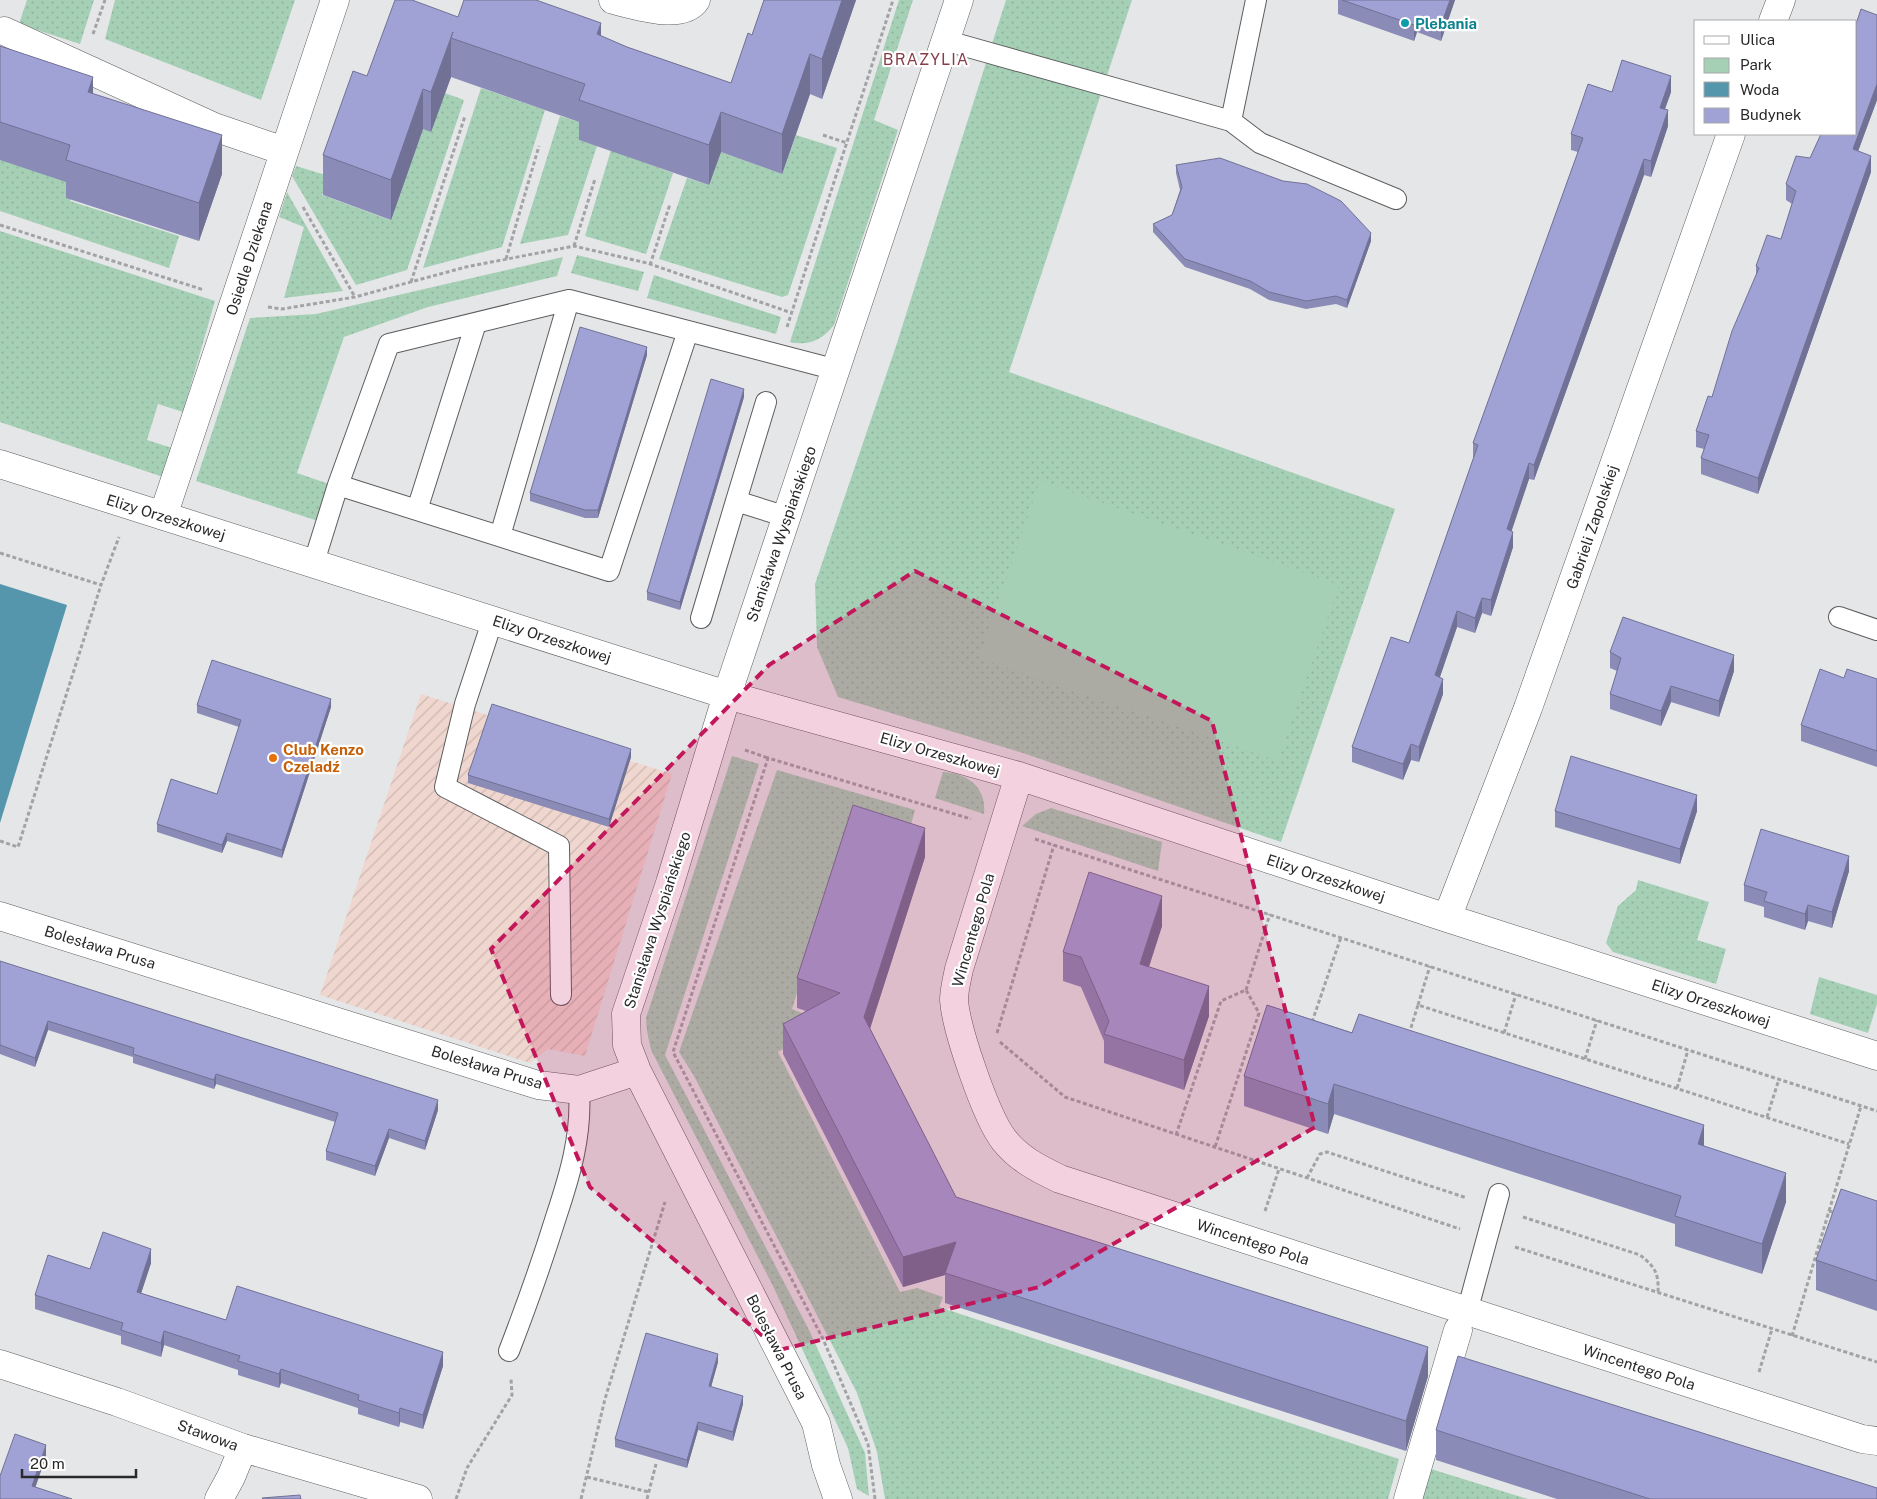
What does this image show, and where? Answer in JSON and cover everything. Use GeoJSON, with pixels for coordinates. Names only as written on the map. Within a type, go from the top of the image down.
{"type":"FeatureCollection","features":[{"type":"Feature","properties":{"kind":"street","name":"Osiedle Dziekana"},"geometry":{"type":"LineString","coordinates":[[163,516],[335,0]]}},
{"type":"Feature","properties":{"kind":"street"},"geometry":{"type":"LineString","coordinates":[[613,0],[657,10],[680,10],[696,0]]}},
{"type":"Feature","properties":{"kind":"street","name":"Stanisława Wyspiańskiego"},"geometry":{"type":"LineString","coordinates":[[637,1071],[628,1045],[626,1014],[670,883],[727,695],[947,41],[959,0]]}},
{"type":"Feature","properties":{"kind":"street"},"geometry":{"type":"LineString","coordinates":[[1773,20],[1781,0]]}},
{"type":"Feature","properties":{"kind":"street"},"geometry":{"type":"LineString","coordinates":[[4,31],[282,159]]}},
{"type":"Feature","properties":{"kind":"street","name":"Gabrieli Zapolskiej"},"geometry":{"type":"LineString","coordinates":[[1447,918],[1528,708],[1731,135]]}},
{"type":"Feature","properties":{"kind":"street","name":"Elizy Orzeszkowej"},"geometry":{"type":"LineString","coordinates":[[0,464],[314,562],[727,695],[1019,776],[1447,918],[1877,1056]]}},
{"type":"Feature","properties":{"kind":"street","name":"Wincentego Pola"},"geometry":{"type":"LineString","coordinates":[[1019,776],[959,969],[954,999],[962,1033],[980,1089],[1004,1139],[1025,1162],[1060,1180],[1463,1321],[1862,1439],[1877,1441]]}},
{"type":"Feature","properties":{"kind":"street","name":"Bolesława Prusa"},"geometry":{"type":"LineString","coordinates":[[0,916],[538,1085],[579,1090],[637,1071],[816,1423],[826,1465],[838,1499]]}},
{"type":"Feature","properties":{"kind":"street"},"geometry":{"type":"LineString","coordinates":[[1408,1499],[1463,1321]]}},
{"type":"Feature","properties":{"kind":"street","name":"Stawowa"},"geometry":{"type":"LineString","coordinates":[[0,1364],[116,1402],[243,1448],[418,1499]]}},
{"type":"Feature","properties":{"kind":"street"},"geometry":{"type":"LineString","coordinates":[[219,1499],[243,1448]]}},
{"type":"Feature","properties":{"kind":"lane"},"geometry":{"type":"LineString","coordinates":[[1231,121],[1256,0]]}},
{"type":"Feature","properties":{"kind":"lane"},"geometry":{"type":"LineString","coordinates":[[947,41],[1231,121],[1260,143],[1396,199]]}},
{"type":"Feature","properties":{"kind":"lane"},"geometry":{"type":"LineString","coordinates":[[314,562],[338,485],[389,344],[569,300],[836,370]]}},
{"type":"Feature","properties":{"kind":"lane"},"geometry":{"type":"LineString","coordinates":[[500,536],[569,300]]}},
{"type":"Feature","properties":{"kind":"lane"},"geometry":{"type":"LineString","coordinates":[[417,510],[476,323]]}},
{"type":"Feature","properties":{"kind":"lane"},"geometry":{"type":"LineString","coordinates":[[338,485],[609,571],[688,331]]}},
{"type":"Feature","properties":{"kind":"lane"},"geometry":{"type":"LineString","coordinates":[[701,618],[766,402]]}},
{"type":"Feature","properties":{"kind":"lane"},"geometry":{"type":"LineString","coordinates":[[736,501],[787,517]]}},
{"type":"Feature","properties":{"kind":"lane"},"geometry":{"type":"LineString","coordinates":[[1839,618],[1877,630]]}},
{"type":"Feature","properties":{"kind":"lane"},"geometry":{"type":"LineString","coordinates":[[493,619],[465,704],[445,787],[559,846],[561,994]]}},
{"type":"Feature","properties":{"kind":"lane"},"geometry":{"type":"LineString","coordinates":[[509,1351],[539,1271],[575,1159],[581,1112],[579,1090]]}},
{"type":"Feature","properties":{"kind":"lane"},"geometry":{"type":"LineString","coordinates":[[1463,1321],[1499,1194]]}},
{"type":"Feature","properties":{"kind":"path"},"geometry":{"type":"LineString","coordinates":[[411,282],[464,116]]}},
{"type":"Feature","properties":{"kind":"path"},"geometry":{"type":"LineString","coordinates":[[823,135],[847,143]]}},
{"type":"Feature","properties":{"kind":"path"},"geometry":{"type":"LineString","coordinates":[[506,259],[539,146]]}},
{"type":"Feature","properties":{"kind":"path"},"geometry":{"type":"LineString","coordinates":[[282,159],[355,297]]}},
{"type":"Feature","properties":{"kind":"path"},"geometry":{"type":"LineString","coordinates":[[574,246],[595,179]]}},
{"type":"Feature","properties":{"kind":"path"},"geometry":{"type":"LineString","coordinates":[[650,265],[670,204]]}},
{"type":"Feature","properties":{"kind":"path"},"geometry":{"type":"LineString","coordinates":[[0,225],[235,300],[282,310],[355,297],[506,259],[574,246],[650,265],[792,314]]}},
{"type":"Feature","properties":{"kind":"path"},"geometry":{"type":"LineString","coordinates":[[0,841],[18,846],[101,585],[123,528]]}},
{"type":"Feature","properties":{"kind":"path"},"geometry":{"type":"LineString","coordinates":[[0,553],[101,585]]}},
{"type":"Feature","properties":{"kind":"path"},"geometry":{"type":"LineString","coordinates":[[875,1499],[868,1444],[827,1348],[673,1052],[768,758],[1054,845],[1877,1111]]}},
{"type":"Feature","properties":{"kind":"path"},"geometry":{"type":"LineString","coordinates":[[1054,845],[995,1038],[1065,1097],[1487,1238],[1877,1362]]}},
{"type":"Feature","properties":{"kind":"path"},"geometry":{"type":"LineString","coordinates":[[1215,1147],[1259,1013],[1246,990],[1270,914]]}},
{"type":"Feature","properties":{"kind":"path"},"geometry":{"type":"LineString","coordinates":[[1309,1031],[1341,937]]}},
{"type":"Feature","properties":{"kind":"path"},"geometry":{"type":"LineString","coordinates":[[1408,1037],[1430,966]]}},
{"type":"Feature","properties":{"kind":"path"},"geometry":{"type":"LineString","coordinates":[[1176,1135],[1221,1001],[1246,990]]}},
{"type":"Feature","properties":{"kind":"path"},"geometry":{"type":"LineString","coordinates":[[1504,1033],[1516,994]]}},
{"type":"Feature","properties":{"kind":"path"},"geometry":{"type":"LineString","coordinates":[[1418,1005],[1849,1144]]}},
{"type":"Feature","properties":{"kind":"path"},"geometry":{"type":"LineString","coordinates":[[1585,1059],[1597,1020]]}},
{"type":"Feature","properties":{"kind":"path"},"geometry":{"type":"LineString","coordinates":[[1677,1088],[1688,1050]]}},
{"type":"Feature","properties":{"kind":"path"},"geometry":{"type":"LineString","coordinates":[[1767,1117],[1780,1080]]}},
{"type":"Feature","properties":{"kind":"path"},"geometry":{"type":"LineString","coordinates":[[1792,1336],[1861,1106]]}},
{"type":"Feature","properties":{"kind":"path"},"geometry":{"type":"LineString","coordinates":[[1268,1199],[1279,1169]]}},
{"type":"Feature","properties":{"kind":"path"},"geometry":{"type":"LineString","coordinates":[[581,1499],[605,1399],[668,1193]]}},
{"type":"Feature","properties":{"kind":"path"},"geometry":{"type":"LineString","coordinates":[[1829,1211],[1845,1216]]}},
{"type":"Feature","properties":{"kind":"path"},"geometry":{"type":"LineString","coordinates":[[1760,1369],[1772,1329]]}},
{"type":"Feature","properties":{"kind":"path"},"geometry":{"type":"LineString","coordinates":[[456,1499],[467,1468],[512,1395],[509,1351]]}},
{"type":"Feature","properties":{"kind":"path"},"geometry":{"type":"LineString","coordinates":[[647,1499],[656,1464]]}},
{"type":"Feature","properties":{"kind":"path"},"geometry":{"type":"LineString","coordinates":[[587,1477],[649,1492]]}},
{"type":"Feature","properties":{"kind":"highlighted area"},"geometry":{"type":"Polygon","coordinates":[[[915,571],[1212,721],[1315,1127],[1039,1287],[779,1350],[590,1187],[491,949],[769,665],[915,571]]]}},
{"type":"Feature","properties":{"kind":"shaded area"},"geometry":{"type":"Polygon","coordinates":[[[421,694],[672,774],[585,1056],[548,1049],[530,1063],[320,995],[421,694]]]}},
{"type":"Feature","properties":{"kind":"green space"},"geometry":{"type":"Polygon","coordinates":[[[27,0],[94,0],[80,44],[19,24],[27,0]]]}},
{"type":"Feature","properties":{"kind":"green space"},"geometry":{"type":"Polygon","coordinates":[[[115,0],[295,0],[261,100],[105,39],[115,0]]]}},
{"type":"Feature","properties":{"kind":"green space"},"geometry":{"type":"Polygon","coordinates":[[[899,0],[913,0],[874,120],[898,130],[834,325],[825,335],[815,341],[804,343],[790,342],[899,0]]]}},
{"type":"Feature","properties":{"kind":"green space"},"geometry":{"type":"Polygon","coordinates":[[[1006,0],[1132,0],[1009,372],[1395,509],[1281,842],[1023,753],[838,697],[817,647],[815,584],[896,346],[1006,0]]]}},
{"type":"Feature","properties":{"kind":"green space"},"geometry":{"type":"Polygon","coordinates":[[[481,88],[545,110],[502,247],[423,268],[481,88]]]}},
{"type":"Feature","properties":{"kind":"green space"},"geometry":{"type":"Polygon","coordinates":[[[445,93],[464,100],[407,270],[356,285],[292,176],[296,166],[329,176],[322,195],[390,220],[423,129],[431,131],[445,93]]]}},
{"type":"Feature","properties":{"kind":"green space"},"geometry":{"type":"Polygon","coordinates":[[[560,116],[585,124],[579,140],[597,146],[568,235],[520,244],[560,116]]]}},
{"type":"Feature","properties":{"kind":"green space"},"geometry":{"type":"Polygon","coordinates":[[[796,135],[837,148],[788,295],[782,297],[659,259],[687,178],[709,185],[721,152],[782,174],[796,135]]]}},
{"type":"Feature","properties":{"kind":"green space"},"geometry":{"type":"Polygon","coordinates":[[[611,150],[673,173],[646,254],[585,236],[611,150]]]}},
{"type":"Feature","properties":{"kind":"green space"},"geometry":{"type":"Polygon","coordinates":[[[0,159],[76,183],[70,201],[179,236],[169,268],[0,211],[0,159]]]}},
{"type":"Feature","properties":{"kind":"green space"},"geometry":{"type":"Polygon","coordinates":[[[287,192],[343,291],[284,298],[304,227],[279,217],[287,192]]]}},
{"type":"Feature","properties":{"kind":"green space"},"geometry":{"type":"Polygon","coordinates":[[[0,231],[215,301],[183,412],[158,404],[147,440],[172,448],[163,477],[0,422],[0,231]]]}},
{"type":"Feature","properties":{"kind":"green space"},"geometry":{"type":"Polygon","coordinates":[[[577,255],[644,272],[638,291],[571,273],[577,255]]]}},
{"type":"Feature","properties":{"kind":"green space"},"geometry":{"type":"Polygon","coordinates":[[[563,257],[557,276],[428,307],[344,337],[297,473],[329,484],[318,521],[196,481],[250,318],[316,314],[563,257]]]}},
{"type":"Feature","properties":{"kind":"green space"},"geometry":{"type":"Polygon","coordinates":[[[654,275],[781,317],[776,334],[647,298],[654,275]]]}},
{"type":"Feature","properties":{"kind":"green space"},"geometry":{"type":"Polygon","coordinates":[[[1040,481],[1339,585],[1278,761],[979,658],[1040,481]]]}},
{"type":"Feature","properties":{"kind":"green space"},"geometry":{"type":"Polygon","coordinates":[[[732,756],[759,764],[665,1055],[809,1330],[865,1453],[869,1496],[857,1489],[848,1448],[773,1286],[651,1050],[647,1031],[646,1018],[732,756]]]}},
{"type":"Feature","properties":{"kind":"green space"},"geometry":{"type":"Polygon","coordinates":[[[777,770],[915,810],[905,846],[848,829],[792,1009],[802,1013],[792,1044],[778,1052],[900,1292],[917,1288],[943,1297],[939,1307],[1399,1459],[1388,1499],[885,1499],[877,1452],[857,1393],[694,1076],[679,1052],[777,770]]]}},
{"type":"Feature","properties":{"kind":"green space"},"geometry":{"type":"Polygon","coordinates":[[[943,772],[960,775],[974,783],[982,796],[984,814],[935,798],[943,772]]]}},
{"type":"Feature","properties":{"kind":"green space"},"geometry":{"type":"Polygon","coordinates":[[[1051,808],[1162,842],[1158,871],[1022,826],[1036,814],[1051,808]]]}},
{"type":"Feature","properties":{"kind":"green space"},"geometry":{"type":"Polygon","coordinates":[[[1638,880],[1709,902],[1697,940],[1726,949],[1716,984],[1613,952],[1606,943],[1618,906],[1636,890],[1638,880]]]}},
{"type":"Feature","properties":{"kind":"green space"},"geometry":{"type":"Polygon","coordinates":[[[1819,977],[1877,995],[1877,1004],[1868,1033],[1810,1014],[1819,977]]]}},
{"type":"Feature","properties":{"kind":"green space"},"geometry":{"type":"Polygon","coordinates":[[[1431,1469],[1528,1499],[1422,1499],[1431,1469]]]}},
{"type":"Feature","properties":{"kind":"water"},"geometry":{"type":"Polygon","coordinates":[[[0,584],[67,605],[0,823],[0,584]]]}},
{"type":"Feature","properties":{"kind":"building"},"geometry":{"type":"Polygon","coordinates":[[[395,0],[412,0],[458,17],[464,0],[536,0],[601,23],[597,34],[627,47],[731,83],[748,33],[752,35],[764,0],[842,0],[822,59],[810,54],[782,134],[721,112],[709,145],[579,100],[585,84],[451,38],[453,32],[431,92],[423,89],[391,180],[323,155],[353,71],[367,76],[395,0]]]}},
{"type":"Feature","properties":{"kind":"building"},"geometry":{"type":"Polygon","coordinates":[[[1342,0],[1450,0],[1441,25],[1417,17],[1414,25],[1342,0]]]}},
{"type":"Feature","properties":{"kind":"building"},"geometry":{"type":"Polygon","coordinates":[[[1861,9],[1877,15],[1877,84],[1853,149],[1871,156],[1758,478],[1701,458],[1709,435],[1696,431],[1708,396],[1712,397],[1732,331],[1759,268],[1756,266],[1767,235],[1781,239],[1796,191],[1786,184],[1796,156],[1810,158],[1821,135],[1857,135],[1857,21],[1861,9]]]}},
{"type":"Feature","properties":{"kind":"building"},"geometry":{"type":"Polygon","coordinates":[[[0,46],[93,77],[88,92],[222,135],[199,203],[66,160],[70,145],[0,122],[0,46]]]}},
{"type":"Feature","properties":{"kind":"building"},"geometry":{"type":"Polygon","coordinates":[[[1622,60],[1671,76],[1660,108],[1668,110],[1651,161],[1644,159],[1534,465],[1529,463],[1507,529],[1513,532],[1491,600],[1482,598],[1475,618],[1457,611],[1435,675],[1443,679],[1419,747],[1411,744],[1403,764],[1352,747],[1391,637],[1409,643],[1478,445],[1473,443],[1583,138],[1571,134],[1588,84],[1612,92],[1622,60]]]}},
{"type":"Feature","properties":{"kind":"building"},"geometry":{"type":"Polygon","coordinates":[[[1220,158],[1283,181],[1307,184],[1341,201],[1371,233],[1347,300],[1336,296],[1306,301],[1269,292],[1250,281],[1185,259],[1153,224],[1172,215],[1182,187],[1176,165],[1220,158]]]}},
{"type":"Feature","properties":{"kind":"building"},"geometry":{"type":"Polygon","coordinates":[[[580,327],[647,347],[598,510],[585,510],[530,493],[580,327]]]}},
{"type":"Feature","properties":{"kind":"building"},"geometry":{"type":"Polygon","coordinates":[[[711,379],[744,389],[680,602],[647,592],[711,379]]]}},
{"type":"Feature","properties":{"kind":"building"},"geometry":{"type":"Polygon","coordinates":[[[1623,617],[1734,655],[1719,701],[1671,686],[1661,711],[1610,694],[1621,658],[1610,652],[1623,617]]]}},
{"type":"Feature","properties":{"kind":"building","name":"Club Kenzo Czeladź"},"geometry":{"type":"Polygon","coordinates":[[[212,660],[331,699],[282,850],[227,833],[222,845],[157,824],[171,779],[217,794],[241,720],[197,705],[212,660]]]}},
{"type":"Feature","properties":{"kind":"building"},"geometry":{"type":"Polygon","coordinates":[[[1820,669],[1844,678],[1847,669],[1877,679],[1877,751],[1801,725],[1820,669]]]}},
{"type":"Feature","properties":{"kind":"building"},"geometry":{"type":"Polygon","coordinates":[[[492,704],[631,749],[609,819],[468,775],[492,704]]]}},
{"type":"Feature","properties":{"kind":"building"},"geometry":{"type":"Polygon","coordinates":[[[1571,756],[1697,795],[1680,849],[1555,811],[1571,756]]]}},
{"type":"Feature","properties":{"kind":"building"},"geometry":{"type":"Polygon","coordinates":[[[853,805],[925,828],[864,1017],[956,1197],[1428,1347],[1406,1421],[945,1273],[956,1242],[903,1257],[783,1024],[840,993],[797,978],[853,805]]]}},
{"type":"Feature","properties":{"kind":"building"},"geometry":{"type":"Polygon","coordinates":[[[1761,829],[1849,856],[1832,912],[1808,905],[1805,914],[1764,901],[1767,892],[1744,885],[1761,829]]]}},
{"type":"Feature","properties":{"kind":"building"},"geometry":{"type":"Polygon","coordinates":[[[1089,872],[1162,896],[1140,964],[1209,986],[1184,1060],[1104,1034],[1109,1021],[1081,957],[1063,952],[1089,872]]]}},
{"type":"Feature","properties":{"kind":"building"},"geometry":{"type":"Polygon","coordinates":[[[0,961],[438,1100],[425,1141],[389,1129],[375,1166],[326,1151],[338,1113],[216,1074],[214,1080],[133,1054],[134,1048],[48,1021],[35,1058],[0,1045],[0,961]]]}},
{"type":"Feature","properties":{"kind":"building"},"geometry":{"type":"Polygon","coordinates":[[[1267,1005],[1352,1033],[1359,1014],[1704,1125],[1698,1144],[1786,1173],[1762,1244],[1675,1216],[1681,1196],[1334,1084],[1328,1104],[1244,1076],[1267,1005]]]}},
{"type":"Feature","properties":{"kind":"building"},"geometry":{"type":"Polygon","coordinates":[[[1841,1189],[1877,1201],[1877,1281],[1816,1260],[1841,1189]]]}},
{"type":"Feature","properties":{"kind":"building"},"geometry":{"type":"Polygon","coordinates":[[[103,1232],[151,1249],[137,1292],[226,1320],[237,1286],[443,1352],[423,1415],[400,1408],[399,1413],[358,1400],[359,1395],[281,1369],[279,1374],[238,1361],[240,1356],[164,1331],[161,1343],[121,1330],[123,1323],[35,1295],[48,1255],[90,1269],[103,1232]]]}},
{"type":"Feature","properties":{"kind":"building"},"geometry":{"type":"Polygon","coordinates":[[[646,1333],[718,1354],[709,1386],[743,1396],[733,1432],[698,1422],[687,1460],[615,1439],[646,1333]]]}},
{"type":"Feature","properties":{"kind":"building"},"geometry":{"type":"Polygon","coordinates":[[[1458,1356],[1877,1488],[1877,1499],[1650,1499],[1436,1430],[1458,1356]]]}},
{"type":"Feature","properties":{"kind":"building"},"geometry":{"type":"Polygon","coordinates":[[[15,1434],[46,1445],[32,1486],[72,1499],[0,1499],[0,1476],[15,1434]]]}},
{"type":"Feature","properties":{"kind":"building"},"geometry":{"type":"Polygon","coordinates":[[[300,1495],[301,1499],[262,1498],[300,1495]]]}},
{"type":"Feature","properties":{"kind":"place","name":"Plebania"},"geometry":{"type":"Point","coordinates":[1405,23]}},
{"type":"Feature","properties":{"kind":"place","name":"Club Kenzo Czeladź"},"geometry":{"type":"Point","coordinates":[273,758]}},
{"type":"Feature","properties":{"kind":"district","name":"BRAZYLIA"},"geometry":{"type":"Point","coordinates":[926,59]}}]}
